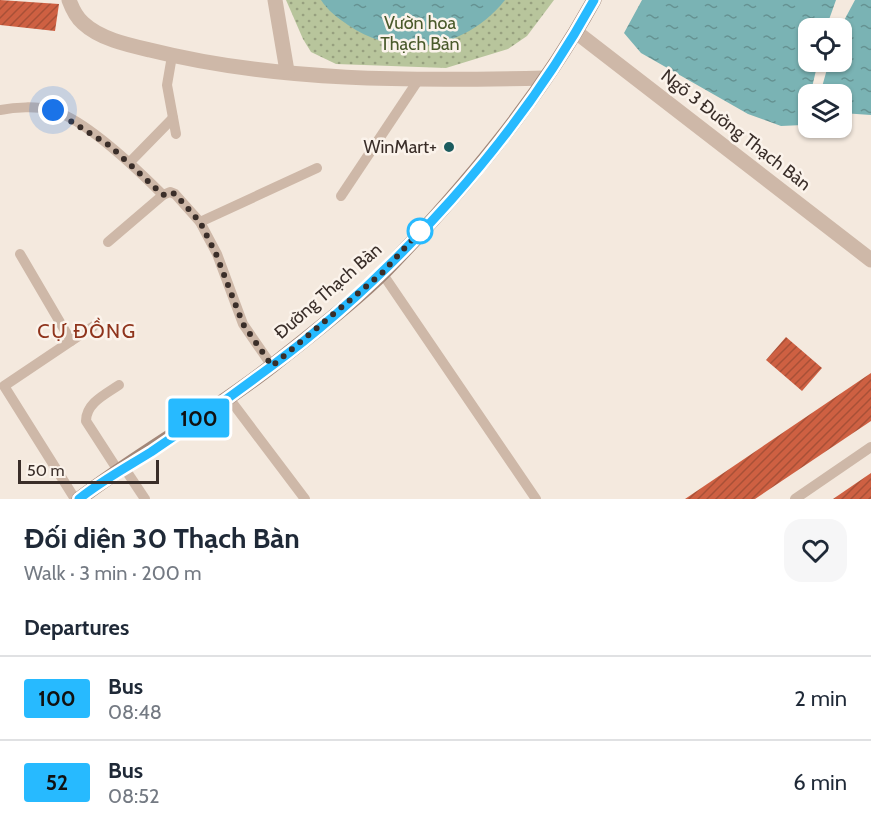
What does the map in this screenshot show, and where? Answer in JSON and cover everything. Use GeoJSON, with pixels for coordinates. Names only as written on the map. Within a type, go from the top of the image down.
{"type":"FeatureCollection","features":[{"type":"Feature","properties":{"kind":"main road","name":"Đường Thạch Bàn"},"geometry":{"type":"LineString","coordinates":[[77,499],[122,471],[272,366],[382,273],[476,172],[576,32],[594,0]]}},
{"type":"Feature","properties":{"kind":"street"},"geometry":{"type":"LineString","coordinates":[[69,0],[82,23],[97,33],[172,56],[252,69],[419,79],[544,78]]}},
{"type":"Feature","properties":{"kind":"street"},"geometry":{"type":"LineString","coordinates":[[275,0],[287,71]]}},
{"type":"Feature","properties":{"kind":"street","name":"Ngõ 3 Đường Thạch Bàn"},"geometry":{"type":"LineString","coordinates":[[576,32],[871,260]]}},
{"type":"Feature","properties":{"kind":"lane"},"geometry":{"type":"LineString","coordinates":[[172,56],[167,79],[176,134]]}},
{"type":"Feature","properties":{"kind":"lane"},"geometry":{"type":"LineString","coordinates":[[341,196],[419,79]]}},
{"type":"Feature","properties":{"kind":"lane"},"geometry":{"type":"LineString","coordinates":[[0,110],[43,108],[60,113],[130,162],[163,195]]}},
{"type":"Feature","properties":{"kind":"lane"},"geometry":{"type":"LineString","coordinates":[[130,162],[173,118]]}},
{"type":"Feature","properties":{"kind":"lane"},"geometry":{"type":"LineString","coordinates":[[200,222],[317,168]]}},
{"type":"Feature","properties":{"kind":"lane"},"geometry":{"type":"LineString","coordinates":[[108,242],[163,195],[170,192],[175,194],[200,222],[216,254],[243,324],[272,366]]}},
{"type":"Feature","properties":{"kind":"lane"},"geometry":{"type":"LineString","coordinates":[[20,254],[71,341]]}},
{"type":"Feature","properties":{"kind":"lane"},"geometry":{"type":"LineString","coordinates":[[382,273],[536,499]]}},
{"type":"Feature","properties":{"kind":"lane"},"geometry":{"type":"LineString","coordinates":[[77,499],[2,386],[94,326]]}},
{"type":"Feature","properties":{"kind":"lane"},"geometry":{"type":"LineString","coordinates":[[119,385],[90,406],[86,412],[86,421],[122,471],[146,499]]}},
{"type":"Feature","properties":{"kind":"lane"},"geometry":{"type":"LineString","coordinates":[[228,397],[305,499]]}},
{"type":"Feature","properties":{"kind":"lane"},"geometry":{"type":"LineString","coordinates":[[795,499],[871,447]]}},
{"type":"Feature","properties":{"kind":"green space","name":"Vườn hoa Thạch Bàn"},"geometry":{"type":"Polygon","coordinates":[[[286,0],[554,0],[527,36],[508,49],[446,68],[336,64],[311,52],[286,0]]]}},
{"type":"Feature","properties":{"kind":"water"},"geometry":{"type":"Polygon","coordinates":[[[321,0],[505,0],[489,17],[471,30],[452,39],[411,46],[389,43],[368,36],[337,17],[321,0]]]}},
{"type":"Feature","properties":{"kind":"water"},"geometry":{"type":"Polygon","coordinates":[[[642,0],[836,0],[830,18],[798,18],[798,72],[816,72],[813,84],[798,84],[798,125],[781,126],[748,114],[641,53],[624,33],[642,0]]]}},
{"type":"Feature","properties":{"kind":"water"},"geometry":{"type":"Polygon","coordinates":[[[855,0],[871,0],[871,115],[852,114],[852,84],[823,84],[826,72],[852,72],[852,18],[845,18],[855,0]]]}},
{"type":"Feature","properties":{"kind":"building"},"geometry":{"type":"Polygon","coordinates":[[[0,0],[59,4],[55,31],[0,25],[0,0]]]}},
{"type":"Feature","properties":{"kind":"building"},"geometry":{"type":"Polygon","coordinates":[[[786,337],[822,368],[802,391],[766,360],[786,337]]]}},
{"type":"Feature","properties":{"kind":"building"},"geometry":{"type":"Polygon","coordinates":[[[871,373],[871,421],[755,499],[685,499],[871,373]]]}},
{"type":"Feature","properties":{"kind":"building"},"geometry":{"type":"Polygon","coordinates":[[[871,473],[871,499],[833,499],[871,473]]]}},
{"type":"Feature","properties":{"kind":"bus line","name":"100"},"geometry":{"type":"LineString","coordinates":[[79,499],[186,428],[272,366],[382,273],[476,172],[576,32],[594,0]]}},
{"type":"Feature","properties":{"kind":"place","name":"WinMart+"},"geometry":{"type":"Point","coordinates":[449,147]}},
{"type":"Feature","properties":{"kind":"district","name":"CỰ ĐỒNG"},"geometry":{"type":"Point","coordinates":[87,331]}},
{"type":"Feature","properties":{"kind":"route"},"geometry":{"type":"LineString","coordinates":[[53,110],[110,146],[163,195],[170,192],[175,194],[200,222],[216,254],[243,324],[272,366],[382,273],[420,231]]}}]}
